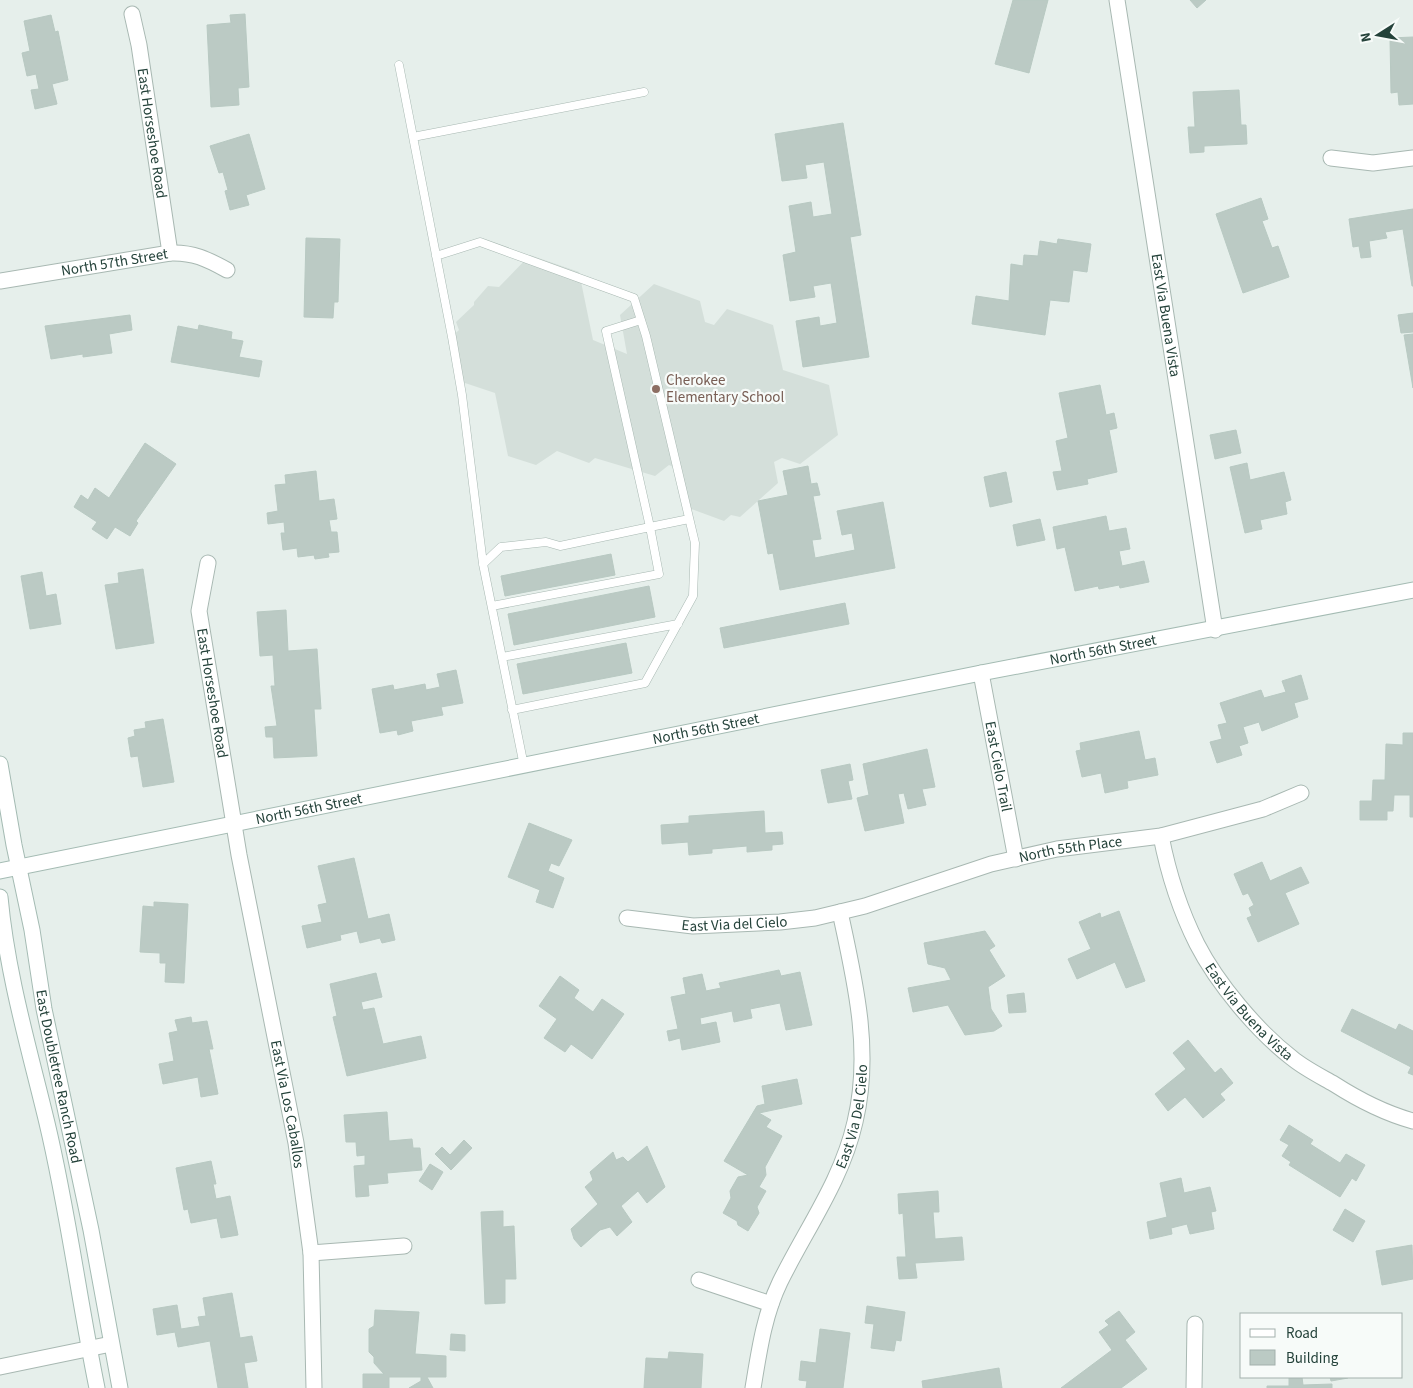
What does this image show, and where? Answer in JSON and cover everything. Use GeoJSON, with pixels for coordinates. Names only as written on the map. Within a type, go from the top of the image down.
{"type":"FeatureCollection","features":[{"type":"Feature","properties":{"kind":"street","name":"East Via Buena Vista"},"geometry":{"type":"LineString","coordinates":[[1117,0],[1215,630]]}},
{"type":"Feature","properties":{"kind":"street","name":"East Horseshoe Road"},"geometry":{"type":"LineString","coordinates":[[132,14],[145,80],[170,253]]}},
{"type":"Feature","properties":{"kind":"street"},"geometry":{"type":"LineString","coordinates":[[1331,158],[1373,163],[1413,158]]}},
{"type":"Feature","properties":{"kind":"street","name":"North 57th Street"},"geometry":{"type":"LineString","coordinates":[[0,281],[170,253],[201,256],[227,270]]}},
{"type":"Feature","properties":{"kind":"street","name":"East Horseshoe Road"},"geometry":{"type":"LineString","coordinates":[[208,563],[200,611],[234,824]]}},
{"type":"Feature","properties":{"kind":"street","name":"North 56th Street"},"geometry":{"type":"LineString","coordinates":[[0,871],[981,673],[1407,592]]}},
{"type":"Feature","properties":{"kind":"street","name":"East Cielo Trail"},"geometry":{"type":"LineString","coordinates":[[981,673],[1016,858]]}},
{"type":"Feature","properties":{"kind":"street","name":"East Doubletree Ranch Road"},"geometry":{"type":"LineString","coordinates":[[0,764],[18,868],[32,930],[44,1009],[89,1221],[120,1388]]}},
{"type":"Feature","properties":{"kind":"street","name":"North 55th Place"},"geometry":{"type":"LineString","coordinates":[[840,912],[991,864],[1057,849],[1161,836],[1263,810],[1301,793]]}},
{"type":"Feature","properties":{"kind":"street","name":"East Via Los Caballos"},"geometry":{"type":"LineString","coordinates":[[234,824],[296,1143],[312,1253],[314,1388]]}},
{"type":"Feature","properties":{"kind":"street","name":"East Via Buena Vista"},"geometry":{"type":"LineString","coordinates":[[1161,836],[1178,897],[1197,945],[1227,989],[1266,1034],[1292,1059],[1358,1098],[1394,1116],[1413,1121]]}},
{"type":"Feature","properties":{"kind":"street","name":"East Doubletree Ranch Road"},"geometry":{"type":"LineString","coordinates":[[0,897],[20,1014],[47,1123],[70,1235],[97,1388]]}},
{"type":"Feature","properties":{"kind":"street","name":"East Via del Cielo"},"geometry":{"type":"LineString","coordinates":[[627,918],[693,926],[780,922],[840,912]]}},
{"type":"Feature","properties":{"kind":"street","name":"East Via Del Cielo"},"geometry":{"type":"LineString","coordinates":[[753,1388],[771,1304],[801,1242],[830,1191],[856,1122],[861,1086],[863,1044],[860,1012],[840,912]]}},
{"type":"Feature","properties":{"kind":"street"},"geometry":{"type":"LineString","coordinates":[[312,1253],[404,1246]]}},
{"type":"Feature","properties":{"kind":"street"},"geometry":{"type":"LineString","coordinates":[[699,1280],[771,1304]]}},
{"type":"Feature","properties":{"kind":"street"},"geometry":{"type":"LineString","coordinates":[[1194,1388],[1195,1324]]}},
{"type":"Feature","properties":{"kind":"street"},"geometry":{"type":"LineString","coordinates":[[0,1367],[112,1344]]}},
{"type":"Feature","properties":{"kind":"lane"},"geometry":{"type":"LineString","coordinates":[[398,64],[462,396],[483,564],[524,766]]}},
{"type":"Feature","properties":{"kind":"lane"},"geometry":{"type":"LineString","coordinates":[[413,137],[644,92]]}},
{"type":"Feature","properties":{"kind":"lane"},"geometry":{"type":"LineString","coordinates":[[436,256],[480,242],[634,298],[641,320],[694,543],[692,596],[645,683],[512,710]]}},
{"type":"Feature","properties":{"kind":"lane"},"geometry":{"type":"LineString","coordinates":[[492,606],[659,574],[606,331],[641,320]]}},
{"type":"Feature","properties":{"kind":"lane"},"geometry":{"type":"LineString","coordinates":[[483,564],[501,547],[546,542],[560,546],[689,519]]}},
{"type":"Feature","properties":{"kind":"lane"},"geometry":{"type":"LineString","coordinates":[[502,657],[678,624]]}},
{"type":"Feature","properties":{"kind":"shaded area","name":"Cherokee Elementary School"},"geometry":{"type":"Polygon","coordinates":[[[530,255],[579,272],[593,340],[627,354],[620,315],[654,284],[700,301],[705,322],[714,325],[727,309],[773,325],[783,370],[829,385],[838,435],[800,464],[782,458],[774,462],[778,483],[740,517],[731,515],[724,521],[686,507],[680,470],[669,465],[655,476],[595,458],[589,463],[557,451],[536,465],[508,456],[495,393],[456,380],[448,340],[459,330],[456,322],[474,305],[474,302],[488,286],[499,287],[530,255]]]}},
{"type":"Feature","properties":{"kind":"building"},"geometry":{"type":"Polygon","coordinates":[[[1013,0],[1048,0],[1029,73],[995,64],[1013,0]]]}},
{"type":"Feature","properties":{"kind":"building"},"geometry":{"type":"Polygon","coordinates":[[[1190,0],[1206,0],[1197,8],[1190,0]]]}},
{"type":"Feature","properties":{"kind":"building"},"geometry":{"type":"Polygon","coordinates":[[[245,14],[249,87],[238,88],[239,105],[211,107],[207,25],[231,23],[230,15],[245,14]]]}},
{"type":"Feature","properties":{"kind":"building"},"geometry":{"type":"Polygon","coordinates":[[[51,15],[55,32],[58,31],[68,80],[52,84],[57,104],[35,109],[31,90],[39,89],[36,74],[27,76],[22,53],[30,51],[24,21],[51,15]]]}},
{"type":"Feature","properties":{"kind":"building"},"geometry":{"type":"Polygon","coordinates":[[[1413,37],[1413,104],[1399,105],[1398,92],[1391,93],[1390,38],[1413,37]]]}},
{"type":"Feature","properties":{"kind":"building"},"geometry":{"type":"Polygon","coordinates":[[[1239,90],[1241,125],[1246,125],[1247,144],[1204,146],[1204,152],[1190,153],[1188,127],[1195,127],[1193,92],[1239,90]]]}},
{"type":"Feature","properties":{"kind":"building"},"geometry":{"type":"Polygon","coordinates":[[[843,123],[861,235],[850,237],[869,357],[803,367],[796,321],[819,317],[820,326],[837,323],[831,283],[813,286],[815,297],[790,301],[783,255],[796,252],[789,206],[811,202],[813,217],[832,214],[824,162],[805,165],[807,178],[782,181],[775,134],[843,123]]]}},
{"type":"Feature","properties":{"kind":"building"},"geometry":{"type":"Polygon","coordinates":[[[249,134],[265,189],[246,195],[249,205],[230,210],[225,191],[228,190],[223,172],[219,173],[210,146],[249,134]]]}},
{"type":"Feature","properties":{"kind":"building"},"geometry":{"type":"Polygon","coordinates":[[[1261,198],[1268,219],[1262,221],[1272,248],[1278,246],[1289,277],[1243,293],[1216,214],[1261,198]]]}},
{"type":"Feature","properties":{"kind":"building"},"geometry":{"type":"Polygon","coordinates":[[[1413,209],[1412,286],[1403,229],[1385,232],[1387,238],[1369,241],[1371,257],[1361,258],[1359,246],[1353,247],[1349,219],[1413,209]]]}},
{"type":"Feature","properties":{"kind":"building"},"geometry":{"type":"Polygon","coordinates":[[[306,238],[340,239],[338,302],[334,302],[333,318],[304,317],[306,238]]]}},
{"type":"Feature","properties":{"kind":"building"},"geometry":{"type":"Polygon","coordinates":[[[1058,239],[1091,244],[1087,272],[1073,270],[1069,302],[1050,300],[1045,335],[972,324],[976,296],[1009,301],[1011,264],[1023,266],[1024,255],[1038,256],[1040,241],[1057,244],[1058,239]]]}},
{"type":"Feature","properties":{"kind":"building"},"geometry":{"type":"Polygon","coordinates":[[[1413,313],[1413,332],[1401,333],[1398,315],[1413,313]]]}},
{"type":"Feature","properties":{"kind":"building"},"geometry":{"type":"Polygon","coordinates":[[[130,315],[132,330],[109,334],[112,353],[83,357],[83,354],[51,359],[45,326],[130,315]]]}},
{"type":"Feature","properties":{"kind":"building"},"geometry":{"type":"Polygon","coordinates":[[[199,325],[232,332],[231,339],[243,341],[239,357],[262,361],[259,377],[171,362],[178,326],[198,330],[199,325]]]}},
{"type":"Feature","properties":{"kind":"building"},"geometry":{"type":"Polygon","coordinates":[[[1413,334],[1413,388],[1404,335],[1413,334]]]}},
{"type":"Feature","properties":{"kind":"building"},"geometry":{"type":"Polygon","coordinates":[[[1100,385],[1106,415],[1114,413],[1117,428],[1109,430],[1117,472],[1087,479],[1088,484],[1057,490],[1053,472],[1062,471],[1056,441],[1068,438],[1059,393],[1100,385]]]}},
{"type":"Feature","properties":{"kind":"building"},"geometry":{"type":"Polygon","coordinates":[[[1236,430],[1241,453],[1215,459],[1210,435],[1236,430]]]}},
{"type":"Feature","properties":{"kind":"building"},"geometry":{"type":"Polygon","coordinates":[[[145,443],[176,464],[136,521],[138,523],[130,536],[115,527],[107,539],[92,529],[97,522],[74,507],[81,495],[88,500],[95,488],[109,498],[145,443]]]}},
{"type":"Feature","properties":{"kind":"building"},"geometry":{"type":"Polygon","coordinates":[[[1247,463],[1250,480],[1284,472],[1291,500],[1285,502],[1287,514],[1260,520],[1262,529],[1245,533],[1230,467],[1247,463]]]}},
{"type":"Feature","properties":{"kind":"building"},"geometry":{"type":"Polygon","coordinates":[[[808,466],[811,484],[817,483],[820,495],[813,496],[821,539],[812,540],[815,558],[855,550],[852,533],[842,535],[837,511],[883,502],[895,568],[780,590],[773,553],[768,554],[758,501],[788,495],[783,471],[808,466]]]}},
{"type":"Feature","properties":{"kind":"building"},"geometry":{"type":"Polygon","coordinates":[[[316,471],[319,501],[334,499],[337,519],[329,520],[331,532],[337,532],[339,552],[328,553],[329,557],[315,559],[314,555],[298,557],[297,548],[283,550],[281,533],[285,533],[284,522],[268,524],[267,513],[278,511],[275,485],[286,484],[285,475],[316,471]]]}},
{"type":"Feature","properties":{"kind":"building"},"geometry":{"type":"Polygon","coordinates":[[[1006,472],[1012,502],[990,507],[984,477],[1006,472]]]}},
{"type":"Feature","properties":{"kind":"building"},"geometry":{"type":"Polygon","coordinates":[[[1106,516],[1109,531],[1126,528],[1130,549],[1119,551],[1122,566],[1144,561],[1149,582],[1120,588],[1119,585],[1099,589],[1098,586],[1075,591],[1065,547],[1057,549],[1053,527],[1106,516]]]}},
{"type":"Feature","properties":{"kind":"building"},"geometry":{"type":"Polygon","coordinates":[[[1040,519],[1045,540],[1017,546],[1013,525],[1040,519]]]}},
{"type":"Feature","properties":{"kind":"building"},"geometry":{"type":"Polygon","coordinates":[[[611,554],[615,575],[505,596],[501,576],[611,554]]]}},
{"type":"Feature","properties":{"kind":"building"},"geometry":{"type":"Polygon","coordinates":[[[143,569],[154,643],[116,649],[105,585],[119,583],[118,573],[143,569]]]}},
{"type":"Feature","properties":{"kind":"building"},"geometry":{"type":"Polygon","coordinates":[[[42,572],[46,596],[56,594],[61,624],[30,629],[21,576],[42,572]]]}},
{"type":"Feature","properties":{"kind":"building"},"geometry":{"type":"Polygon","coordinates":[[[649,586],[655,617],[514,645],[508,614],[649,586]]]}},
{"type":"Feature","properties":{"kind":"building"},"geometry":{"type":"Polygon","coordinates":[[[845,603],[849,624],[724,648],[720,628],[845,603]]]}},
{"type":"Feature","properties":{"kind":"building"},"geometry":{"type":"Polygon","coordinates":[[[286,610],[288,651],[317,649],[321,709],[314,709],[317,756],[274,758],[273,737],[266,737],[265,727],[277,726],[271,686],[275,686],[273,655],[260,656],[257,612],[286,610]]]}},
{"type":"Feature","properties":{"kind":"building"},"geometry":{"type":"Polygon","coordinates":[[[626,643],[632,673],[523,694],[517,664],[626,643]]]}},
{"type":"Feature","properties":{"kind":"building"},"geometry":{"type":"Polygon","coordinates":[[[456,670],[463,703],[441,707],[443,715],[411,721],[413,731],[398,735],[397,730],[380,733],[372,689],[393,685],[394,690],[425,684],[426,690],[440,687],[437,674],[456,670]]]}},
{"type":"Feature","properties":{"kind":"building"},"geometry":{"type":"Polygon","coordinates":[[[1301,675],[1308,699],[1294,703],[1298,717],[1262,731],[1259,722],[1243,727],[1248,743],[1239,746],[1242,755],[1217,763],[1210,742],[1222,739],[1218,725],[1227,723],[1220,703],[1261,690],[1264,698],[1286,692],[1282,681],[1301,675]]]}},
{"type":"Feature","properties":{"kind":"building"},"geometry":{"type":"Polygon","coordinates":[[[163,719],[174,782],[143,787],[138,756],[131,757],[128,738],[135,736],[134,730],[146,728],[145,722],[163,719]]]}},
{"type":"Feature","properties":{"kind":"building"},"geometry":{"type":"Polygon","coordinates":[[[1139,731],[1145,760],[1155,758],[1158,775],[1127,781],[1128,788],[1105,793],[1101,773],[1082,777],[1076,751],[1081,750],[1080,743],[1139,731]]]}},
{"type":"Feature","properties":{"kind":"building"},"geometry":{"type":"Polygon","coordinates":[[[1403,733],[1413,733],[1413,817],[1410,817],[1410,795],[1394,795],[1393,811],[1387,811],[1387,820],[1360,820],[1360,801],[1372,801],[1373,780],[1385,780],[1386,744],[1403,745],[1403,733]]]}},
{"type":"Feature","properties":{"kind":"building"},"geometry":{"type":"Polygon","coordinates":[[[927,749],[935,787],[922,789],[926,805],[908,809],[904,793],[898,794],[904,823],[865,831],[857,798],[869,795],[863,764],[927,749]]]}},
{"type":"Feature","properties":{"kind":"building"},"geometry":{"type":"Polygon","coordinates":[[[850,764],[853,780],[848,781],[852,799],[828,803],[821,770],[850,764]]]}},
{"type":"Feature","properties":{"kind":"building"},"geometry":{"type":"Polygon","coordinates":[[[764,811],[765,833],[782,832],[783,844],[772,845],[772,850],[747,852],[747,846],[712,849],[712,853],[689,855],[688,842],[662,844],[661,825],[689,823],[689,816],[764,811]]]}},
{"type":"Feature","properties":{"kind":"building"},"geometry":{"type":"Polygon","coordinates":[[[529,823],[572,840],[559,866],[551,863],[548,871],[564,878],[553,908],[536,902],[540,890],[508,877],[529,823]]]}},
{"type":"Feature","properties":{"kind":"building"},"geometry":{"type":"Polygon","coordinates":[[[354,858],[368,919],[389,914],[395,940],[382,943],[380,938],[360,943],[357,931],[340,935],[341,940],[307,948],[302,926],[322,922],[318,905],[327,903],[318,866],[354,858]]]}},
{"type":"Feature","properties":{"kind":"building"},"geometry":{"type":"Polygon","coordinates":[[[1262,862],[1270,881],[1301,867],[1309,883],[1285,893],[1299,924],[1258,942],[1247,918],[1252,916],[1249,908],[1254,905],[1248,893],[1243,895],[1234,874],[1262,862]]]}},
{"type":"Feature","properties":{"kind":"building"},"geometry":{"type":"Polygon","coordinates":[[[154,902],[188,904],[184,983],[165,982],[166,963],[160,963],[160,953],[140,952],[143,906],[154,907],[154,902]]]}},
{"type":"Feature","properties":{"kind":"building"},"geometry":{"type":"Polygon","coordinates":[[[1119,911],[1145,981],[1126,988],[1115,962],[1077,979],[1068,959],[1091,949],[1079,922],[1100,913],[1101,918],[1119,911]]]}},
{"type":"Feature","properties":{"kind":"building"},"geometry":{"type":"Polygon","coordinates":[[[985,931],[995,946],[989,950],[1005,976],[988,987],[991,1009],[1002,1026],[994,1031],[965,1035],[948,1005],[913,1012],[908,988],[951,980],[945,968],[928,964],[924,943],[985,931]]]}},
{"type":"Feature","properties":{"kind":"building"},"geometry":{"type":"Polygon","coordinates":[[[779,970],[781,976],[800,972],[812,1025],[786,1030],[780,1003],[750,1009],[752,1018],[734,1022],[732,1011],[700,1018],[701,1025],[716,1022],[720,1042],[682,1050],[680,1038],[669,1041],[667,1031],[678,1029],[671,997],[686,994],[683,978],[702,974],[706,991],[721,988],[719,983],[779,970]]]}},
{"type":"Feature","properties":{"kind":"building"},"geometry":{"type":"Polygon","coordinates":[[[376,973],[382,997],[361,1002],[363,1010],[374,1008],[383,1044],[421,1036],[426,1058],[347,1076],[333,1017],[337,1016],[330,984],[376,973]]]}},
{"type":"Feature","properties":{"kind":"building"},"geometry":{"type":"Polygon","coordinates":[[[560,976],[579,990],[574,998],[593,1012],[602,999],[624,1014],[592,1059],[571,1044],[565,1052],[544,1038],[557,1019],[539,1006],[560,976]]]}},
{"type":"Feature","properties":{"kind":"building"},"geometry":{"type":"Polygon","coordinates":[[[1024,993],[1026,1012],[1009,1013],[1007,995],[1024,993]]]}},
{"type":"Feature","properties":{"kind":"building"},"geometry":{"type":"Polygon","coordinates":[[[1352,1009],[1396,1030],[1399,1024],[1413,1031],[1413,1075],[1408,1073],[1411,1067],[1341,1031],[1352,1009]]]}},
{"type":"Feature","properties":{"kind":"building"},"geometry":{"type":"Polygon","coordinates":[[[191,1017],[192,1023],[207,1021],[213,1049],[209,1049],[218,1094],[201,1097],[198,1077],[163,1084],[159,1064],[174,1061],[169,1033],[178,1031],[175,1020],[191,1017]]]}},
{"type":"Feature","properties":{"kind":"building"},"geometry":{"type":"Polygon","coordinates":[[[1188,1040],[1215,1073],[1221,1068],[1233,1083],[1220,1094],[1225,1100],[1203,1118],[1185,1097],[1168,1111],[1155,1094],[1186,1069],[1173,1053],[1188,1040]]]}},
{"type":"Feature","properties":{"kind":"building"},"geometry":{"type":"Polygon","coordinates":[[[797,1079],[802,1104],[759,1113],[771,1120],[766,1127],[782,1136],[765,1167],[766,1175],[759,1187],[766,1191],[757,1207],[759,1213],[748,1231],[738,1225],[737,1221],[723,1213],[731,1198],[730,1191],[738,1177],[748,1175],[724,1161],[757,1106],[765,1104],[762,1086],[797,1079]]]}},
{"type":"Feature","properties":{"kind":"building"},"geometry":{"type":"Polygon","coordinates":[[[387,1112],[389,1141],[412,1139],[413,1148],[420,1148],[422,1170],[387,1173],[388,1183],[368,1185],[369,1196],[356,1197],[354,1166],[365,1165],[365,1155],[357,1156],[356,1142],[346,1142],[344,1115],[387,1112]]]}},
{"type":"Feature","properties":{"kind":"building"},"geometry":{"type":"Polygon","coordinates":[[[1289,1125],[1313,1140],[1310,1144],[1340,1163],[1346,1154],[1365,1165],[1356,1181],[1352,1178],[1340,1197],[1289,1165],[1291,1162],[1282,1156],[1289,1145],[1280,1140],[1289,1125]]]}},
{"type":"Feature","properties":{"kind":"building"},"geometry":{"type":"Polygon","coordinates":[[[464,1140],[472,1148],[451,1170],[435,1154],[442,1147],[450,1155],[464,1140]]]}},
{"type":"Feature","properties":{"kind":"building"},"geometry":{"type":"Polygon","coordinates":[[[647,1146],[665,1187],[647,1203],[638,1191],[621,1206],[632,1222],[617,1236],[610,1227],[600,1230],[581,1247],[574,1239],[571,1229],[598,1204],[585,1187],[593,1180],[590,1172],[613,1152],[616,1160],[623,1157],[628,1162],[647,1146]]]}},
{"type":"Feature","properties":{"kind":"building"},"geometry":{"type":"Polygon","coordinates":[[[211,1161],[216,1184],[213,1184],[216,1199],[230,1196],[238,1235],[221,1238],[217,1218],[191,1223],[188,1209],[184,1210],[176,1168],[211,1161]]]}},
{"type":"Feature","properties":{"kind":"building"},"geometry":{"type":"Polygon","coordinates":[[[430,1164],[443,1172],[432,1190],[419,1181],[430,1164]]]}},
{"type":"Feature","properties":{"kind":"building"},"geometry":{"type":"Polygon","coordinates":[[[1181,1178],[1184,1193],[1210,1187],[1216,1211],[1211,1212],[1214,1229],[1190,1234],[1187,1224],[1171,1228],[1172,1234],[1150,1239],[1147,1222],[1167,1217],[1160,1183],[1181,1178]]]}},
{"type":"Feature","properties":{"kind":"building"},"geometry":{"type":"Polygon","coordinates":[[[938,1191],[939,1212],[933,1212],[935,1239],[962,1237],[964,1260],[915,1263],[917,1278],[899,1279],[897,1257],[906,1257],[903,1213],[899,1214],[898,1194],[938,1191]]]}},
{"type":"Feature","properties":{"kind":"building"},"geometry":{"type":"Polygon","coordinates":[[[1345,1209],[1365,1221],[1353,1242],[1333,1230],[1345,1209]]]}},
{"type":"Feature","properties":{"kind":"building"},"geometry":{"type":"Polygon","coordinates":[[[503,1211],[503,1227],[514,1226],[516,1279],[505,1279],[505,1303],[485,1304],[481,1212],[503,1211]]]}},
{"type":"Feature","properties":{"kind":"building"},"geometry":{"type":"Polygon","coordinates":[[[1412,1245],[1413,1279],[1382,1285],[1376,1251],[1412,1245]]]}},
{"type":"Feature","properties":{"kind":"building"},"geometry":{"type":"Polygon","coordinates":[[[232,1293],[240,1338],[252,1336],[257,1361],[244,1363],[248,1388],[218,1388],[210,1341],[178,1347],[175,1332],[157,1335],[153,1309],[177,1305],[181,1329],[200,1326],[198,1317],[206,1316],[203,1298],[232,1293]]]}},
{"type":"Feature","properties":{"kind":"building"},"geometry":{"type":"Polygon","coordinates":[[[867,1306],[905,1312],[901,1341],[896,1340],[894,1351],[871,1348],[874,1324],[865,1323],[867,1306]]]}},
{"type":"Feature","properties":{"kind":"building"},"geometry":{"type":"Polygon","coordinates":[[[375,1310],[419,1312],[415,1354],[446,1356],[446,1377],[427,1377],[433,1388],[409,1388],[421,1381],[421,1377],[389,1377],[389,1388],[363,1388],[363,1374],[384,1374],[374,1363],[374,1357],[369,1352],[369,1329],[374,1326],[375,1310]]]}},
{"type":"Feature","properties":{"kind":"building"},"geometry":{"type":"Polygon","coordinates":[[[1119,1311],[1135,1332],[1125,1340],[1147,1369],[1121,1388],[1061,1388],[1112,1350],[1099,1332],[1109,1325],[1105,1321],[1119,1311]]]}},
{"type":"Feature","properties":{"kind":"building"},"geometry":{"type":"Polygon","coordinates":[[[820,1329],[850,1333],[843,1388],[806,1388],[807,1381],[799,1380],[801,1361],[816,1363],[820,1329]]]}},
{"type":"Feature","properties":{"kind":"building"},"geometry":{"type":"Polygon","coordinates":[[[451,1334],[465,1335],[465,1351],[450,1350],[451,1334]]]}},
{"type":"Feature","properties":{"kind":"building"},"geometry":{"type":"Polygon","coordinates":[[[669,1352],[703,1354],[701,1388],[644,1388],[646,1358],[668,1359],[669,1352]]]}},
{"type":"Feature","properties":{"kind":"building"},"geometry":{"type":"Polygon","coordinates":[[[999,1368],[1002,1388],[923,1388],[922,1381],[999,1368]]]}},
{"type":"Feature","properties":{"kind":"building"},"geometry":{"type":"Polygon","coordinates":[[[1289,1378],[1302,1378],[1303,1385],[1332,1384],[1332,1388],[1267,1388],[1267,1386],[1289,1386],[1289,1378]]]}},
{"type":"Feature","properties":{"kind":"building"},"geometry":{"type":"Polygon","coordinates":[[[1330,1378],[1348,1378],[1331,1381],[1330,1378]]]}},
{"type":"Feature","properties":{"kind":"place","name":"Cherokee Elementary School"},"geometry":{"type":"Point","coordinates":[656,389]}}]}
